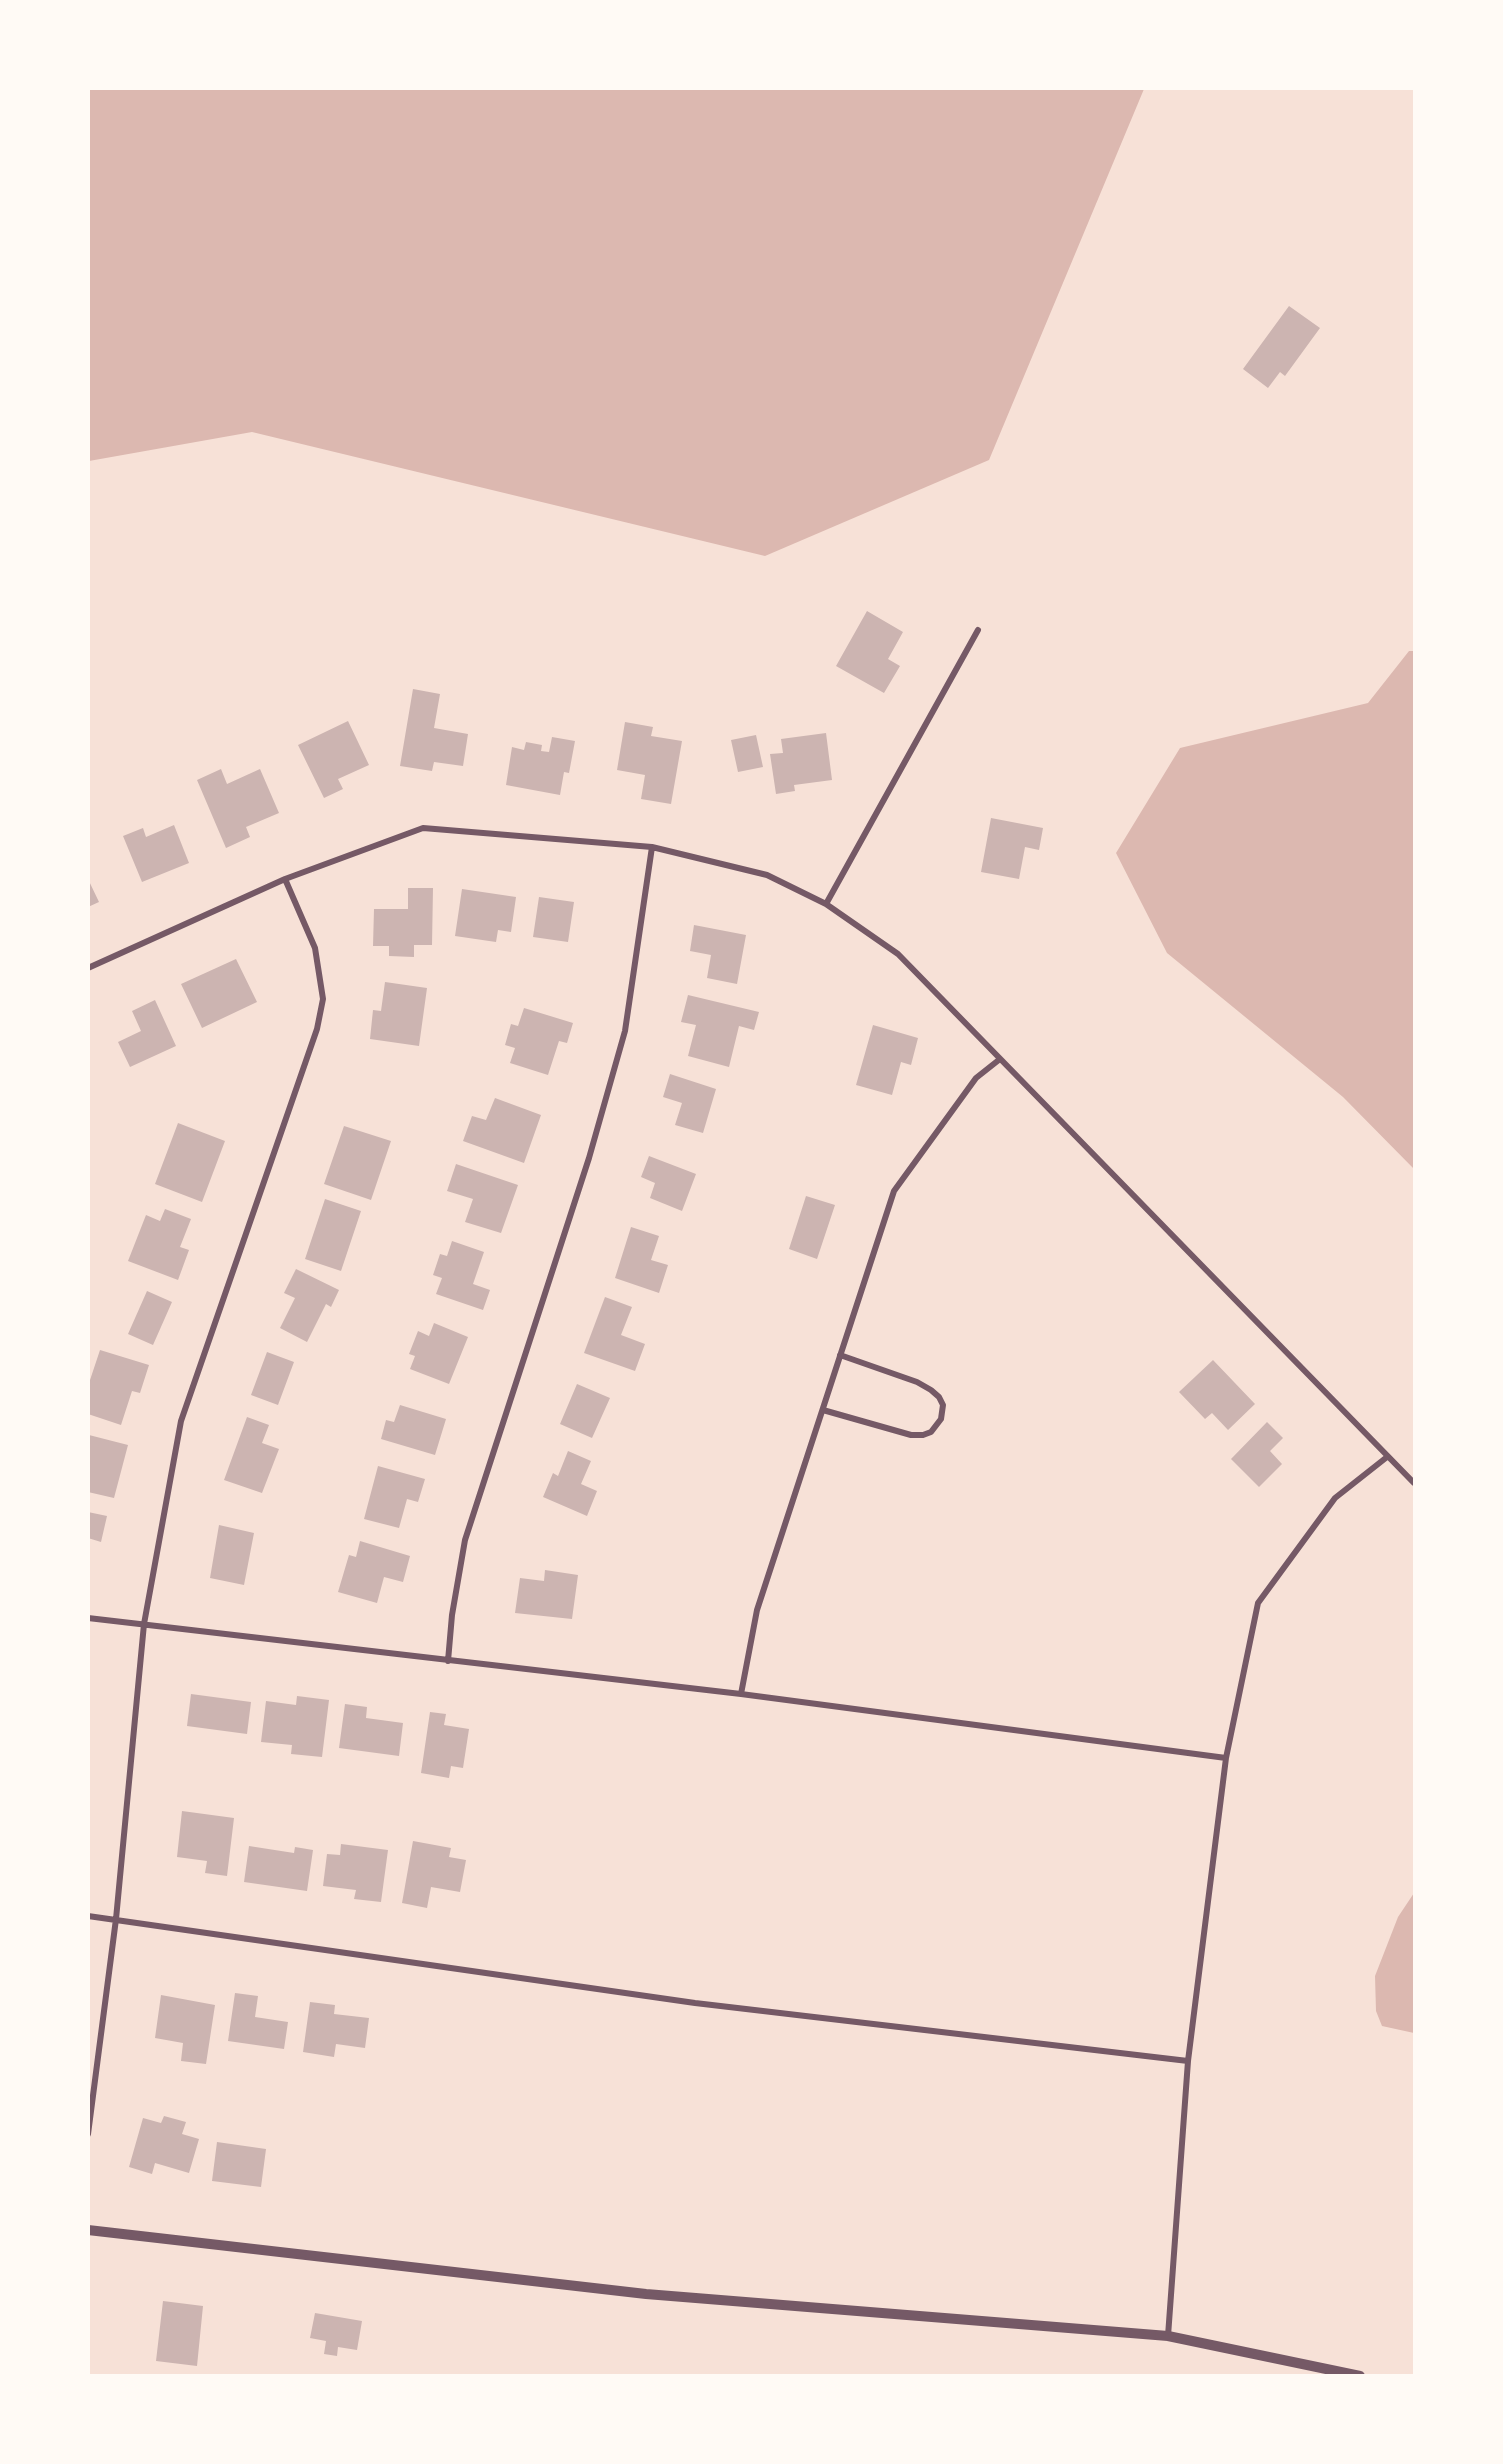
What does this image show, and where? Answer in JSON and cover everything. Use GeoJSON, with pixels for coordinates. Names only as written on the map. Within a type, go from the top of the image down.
{"type":"FeatureCollection","features":[{"type":"Feature","properties":{"kind":"street"},"geometry":{"type":"LineString","coordinates":[[826,904],[978,630]]}},
{"type":"Feature","properties":{"kind":"street"},"geometry":{"type":"LineString","coordinates":[[88,968],[285,879],[423,828],[652,847],[767,875],[826,904],[898,954],[1414,1483]]}},
{"type":"Feature","properties":{"kind":"street"},"geometry":{"type":"LineString","coordinates":[[448,1661],[452,1615],[465,1540],[586,1169],[621,1050],[652,847]]}},
{"type":"Feature","properties":{"kind":"street"},"geometry":{"type":"LineString","coordinates":[[88,2134],[116,1919],[144,1624],[182,1421],[306,1060],[321,1009],[322,987],[315,948],[285,879]]}},
{"type":"Feature","properties":{"kind":"street"},"geometry":{"type":"LineString","coordinates":[[741,1694],[757,1610],[894,1191],[976,1078],[1000,1059]]}},
{"type":"Feature","properties":{"kind":"street"},"geometry":{"type":"LineString","coordinates":[[823,1410],[911,1435],[923,1435],[931,1431],[941,1419],[943,1405],[939,1397],[931,1390],[917,1382],[840,1355]]}},
{"type":"Feature","properties":{"kind":"street"},"geometry":{"type":"LineString","coordinates":[[1168,2336],[1188,2061],[1226,1758],[1258,1602],[1335,1498],[1387,1457]]}},
{"type":"Feature","properties":{"kind":"street"},"geometry":{"type":"LineString","coordinates":[[88,1618],[741,1694],[1226,1758]]}},
{"type":"Feature","properties":{"kind":"street"},"geometry":{"type":"LineString","coordinates":[[88,1916],[695,2003],[1188,2061]]}},
{"type":"Feature","properties":{"kind":"street"},"geometry":{"type":"LineString","coordinates":[[88,2230],[646,2294],[1168,2336],[1360,2376]]}},
{"type":"Feature","properties":{"kind":"shaded area"},"geometry":{"type":"Polygon","coordinates":[[[89,88],[1144,89],[989,460],[765,556],[252,432],[89,461],[89,88]]]}},
{"type":"Feature","properties":{"kind":"shaded area"},"geometry":{"type":"Polygon","coordinates":[[[1409,651],[1414,651],[1414,1169],[1343,1097],[1167,953],[1116,853],[1180,748],[1368,703],[1409,651]]]}},
{"type":"Feature","properties":{"kind":"shaded area"},"geometry":{"type":"Polygon","coordinates":[[[1414,1893],[1414,2033],[1382,2026],[1376,2011],[1375,1976],[1398,1917],[1414,1893]]]}},
{"type":"Feature","properties":{"kind":"building"},"geometry":{"type":"Polygon","coordinates":[[[1289,306],[1320,328],[1285,376],[1280,372],[1268,388],[1243,369],[1289,306]]]}},
{"type":"Feature","properties":{"kind":"building"},"geometry":{"type":"Polygon","coordinates":[[[867,611],[903,632],[888,659],[900,666],[884,693],[836,666],[867,611]]]}},
{"type":"Feature","properties":{"kind":"building"},"geometry":{"type":"Polygon","coordinates":[[[413,689],[440,694],[434,728],[468,734],[463,766],[434,762],[432,771],[400,766],[413,689]]]}},
{"type":"Feature","properties":{"kind":"building"},"geometry":{"type":"Polygon","coordinates":[[[348,721],[369,765],[338,779],[343,789],[324,798],[298,745],[348,721]]]}},
{"type":"Feature","properties":{"kind":"building"},"geometry":{"type":"Polygon","coordinates":[[[625,722],[653,727],[651,736],[682,741],[671,804],[641,799],[645,775],[617,770],[625,722]]]}},
{"type":"Feature","properties":{"kind":"building"},"geometry":{"type":"Polygon","coordinates":[[[826,733],[832,780],[794,785],[795,791],[776,794],[770,754],[783,753],[781,739],[826,733]]]}},
{"type":"Feature","properties":{"kind":"building"},"geometry":{"type":"Polygon","coordinates":[[[756,735],[763,767],[738,772],[731,740],[756,735]]]}},
{"type":"Feature","properties":{"kind":"building"},"geometry":{"type":"Polygon","coordinates":[[[552,737],[575,741],[569,773],[564,772],[560,795],[506,785],[512,747],[524,750],[526,742],[542,745],[541,751],[549,752],[552,737]]]}},
{"type":"Feature","properties":{"kind":"building"},"geometry":{"type":"Polygon","coordinates":[[[221,769],[227,784],[260,769],[279,813],[246,827],[250,837],[226,848],[197,780],[221,769]]]}},
{"type":"Feature","properties":{"kind":"building"},"geometry":{"type":"Polygon","coordinates":[[[991,818],[1043,828],[1039,850],[1025,847],[1019,879],[981,872],[991,818]]]}},
{"type":"Feature","properties":{"kind":"building"},"geometry":{"type":"Polygon","coordinates":[[[174,825],[189,863],[142,882],[123,836],[143,828],[146,837],[174,825]]]}},
{"type":"Feature","properties":{"kind":"building"},"geometry":{"type":"Polygon","coordinates":[[[88,879],[99,902],[88,907],[88,879]]]}},
{"type":"Feature","properties":{"kind":"building"},"geometry":{"type":"Polygon","coordinates":[[[408,888],[433,888],[432,945],[414,945],[414,957],[389,956],[389,946],[373,946],[374,909],[408,909],[408,888]]]}},
{"type":"Feature","properties":{"kind":"building"},"geometry":{"type":"Polygon","coordinates":[[[462,889],[516,897],[511,932],[498,930],[496,942],[455,936],[462,889]]]}},
{"type":"Feature","properties":{"kind":"building"},"geometry":{"type":"Polygon","coordinates":[[[539,897],[574,902],[568,942],[533,937],[539,897]]]}},
{"type":"Feature","properties":{"kind":"building"},"geometry":{"type":"Polygon","coordinates":[[[694,925],[746,935],[737,984],[707,978],[711,955],[690,951],[694,925]]]}},
{"type":"Feature","properties":{"kind":"building"},"geometry":{"type":"Polygon","coordinates":[[[236,959],[257,1002],[202,1028],[181,984],[236,959]]]}},
{"type":"Feature","properties":{"kind":"building"},"geometry":{"type":"Polygon","coordinates":[[[385,982],[427,988],[419,1046],[370,1039],[373,1010],[381,1011],[385,982]]]}},
{"type":"Feature","properties":{"kind":"building"},"geometry":{"type":"Polygon","coordinates":[[[688,995],[759,1012],[754,1030],[739,1026],[729,1067],[688,1056],[696,1025],[681,1022],[688,995]]]}},
{"type":"Feature","properties":{"kind":"building"},"geometry":{"type":"Polygon","coordinates":[[[155,1000],[176,1046],[130,1067],[118,1042],[141,1031],[132,1011],[155,1000]]]}},
{"type":"Feature","properties":{"kind":"building"},"geometry":{"type":"Polygon","coordinates":[[[524,1008],[573,1023],[567,1043],[559,1041],[548,1075],[510,1063],[515,1048],[505,1045],[511,1024],[518,1026],[524,1008]]]}},
{"type":"Feature","properties":{"kind":"building"},"geometry":{"type":"Polygon","coordinates":[[[873,1025],[918,1038],[911,1065],[901,1062],[892,1095],[856,1085],[873,1025]]]}},
{"type":"Feature","properties":{"kind":"building"},"geometry":{"type":"Polygon","coordinates":[[[670,1074],[716,1089],[703,1133],[675,1125],[682,1103],[663,1097],[670,1074]]]}},
{"type":"Feature","properties":{"kind":"building"},"geometry":{"type":"Polygon","coordinates":[[[495,1098],[541,1115],[524,1163],[463,1141],[472,1116],[486,1120],[495,1098]]]}},
{"type":"Feature","properties":{"kind":"building"},"geometry":{"type":"Polygon","coordinates":[[[178,1123],[225,1141],[202,1202],[155,1184],[178,1123]]]}},
{"type":"Feature","properties":{"kind":"building"},"geometry":{"type":"Polygon","coordinates":[[[344,1126],[391,1141],[371,1200],[324,1184],[344,1126]]]}},
{"type":"Feature","properties":{"kind":"building"},"geometry":{"type":"Polygon","coordinates":[[[649,1156],[696,1174],[682,1211],[650,1198],[655,1183],[641,1177],[649,1156]]]}},
{"type":"Feature","properties":{"kind":"building"},"geometry":{"type":"Polygon","coordinates":[[[456,1164],[518,1185],[501,1233],[465,1222],[473,1199],[447,1191],[456,1164]]]}},
{"type":"Feature","properties":{"kind":"building"},"geometry":{"type":"Polygon","coordinates":[[[806,1196],[835,1205],[817,1259],[789,1249],[806,1196]]]}},
{"type":"Feature","properties":{"kind":"building"},"geometry":{"type":"Polygon","coordinates":[[[325,1199],[361,1211],[341,1271],[305,1259],[325,1199]]]}},
{"type":"Feature","properties":{"kind":"building"},"geometry":{"type":"Polygon","coordinates":[[[165,1209],[191,1219],[180,1247],[189,1250],[178,1280],[128,1261],[146,1215],[160,1221],[165,1209]]]}},
{"type":"Feature","properties":{"kind":"building"},"geometry":{"type":"Polygon","coordinates":[[[631,1227],[659,1236],[651,1260],[668,1265],[659,1293],[615,1278],[631,1227]]]}},
{"type":"Feature","properties":{"kind":"building"},"geometry":{"type":"Polygon","coordinates":[[[452,1241],[484,1252],[473,1284],[490,1290],[483,1310],[436,1294],[442,1278],[433,1275],[440,1254],[447,1256],[452,1241]]]}},
{"type":"Feature","properties":{"kind":"building"},"geometry":{"type":"Polygon","coordinates":[[[296,1269],[339,1290],[331,1307],[326,1304],[307,1342],[280,1328],[295,1298],[284,1293],[296,1269]]]}},
{"type":"Feature","properties":{"kind":"building"},"geometry":{"type":"Polygon","coordinates":[[[147,1291],[172,1302],[153,1345],[128,1334],[147,1291]]]}},
{"type":"Feature","properties":{"kind":"building"},"geometry":{"type":"Polygon","coordinates":[[[605,1297],[632,1307],[621,1335],[645,1344],[635,1371],[584,1353],[605,1297]]]}},
{"type":"Feature","properties":{"kind":"building"},"geometry":{"type":"Polygon","coordinates":[[[434,1323],[468,1337],[449,1384],[410,1369],[415,1356],[409,1354],[418,1331],[429,1336],[434,1323]]]}},
{"type":"Feature","properties":{"kind":"building"},"geometry":{"type":"Polygon","coordinates":[[[100,1350],[149,1365],[140,1393],[132,1391],[121,1425],[88,1414],[88,1386],[100,1350]]]}},
{"type":"Feature","properties":{"kind":"building"},"geometry":{"type":"Polygon","coordinates":[[[267,1352],[294,1362],[278,1405],[251,1395],[267,1352]]]}},
{"type":"Feature","properties":{"kind":"building"},"geometry":{"type":"Polygon","coordinates":[[[1213,1360],[1255,1404],[1228,1430],[1212,1413],[1205,1419],[1179,1392],[1213,1360]]]}},
{"type":"Feature","properties":{"kind":"building"},"geometry":{"type":"Polygon","coordinates":[[[577,1384],[610,1398],[592,1438],[560,1424],[577,1384]]]}},
{"type":"Feature","properties":{"kind":"building"},"geometry":{"type":"Polygon","coordinates":[[[400,1405],[446,1419],[435,1455],[381,1439],[386,1420],[394,1422],[400,1405]]]}},
{"type":"Feature","properties":{"kind":"building"},"geometry":{"type":"Polygon","coordinates":[[[247,1417],[269,1425],[262,1443],[279,1449],[262,1493],[224,1480],[247,1417]]]}},
{"type":"Feature","properties":{"kind":"building"},"geometry":{"type":"Polygon","coordinates":[[[1267,1422],[1283,1438],[1270,1451],[1282,1464],[1259,1487],[1231,1459],[1267,1422]]]}},
{"type":"Feature","properties":{"kind":"building"},"geometry":{"type":"Polygon","coordinates":[[[89,1435],[128,1445],[114,1498],[88,1492],[89,1435]]]}},
{"type":"Feature","properties":{"kind":"building"},"geometry":{"type":"Polygon","coordinates":[[[568,1451],[591,1461],[581,1484],[597,1491],[587,1516],[543,1497],[553,1473],[558,1476],[568,1451]]]}},
{"type":"Feature","properties":{"kind":"building"},"geometry":{"type":"Polygon","coordinates":[[[378,1466],[425,1479],[418,1502],[407,1499],[399,1528],[364,1519],[378,1466]]]}},
{"type":"Feature","properties":{"kind":"building"},"geometry":{"type":"Polygon","coordinates":[[[88,1512],[107,1516],[101,1542],[88,1538],[88,1512]]]}},
{"type":"Feature","properties":{"kind":"building"},"geometry":{"type":"Polygon","coordinates":[[[219,1525],[254,1533],[244,1585],[210,1578],[219,1525]]]}},
{"type":"Feature","properties":{"kind":"building"},"geometry":{"type":"Polygon","coordinates":[[[360,1541],[410,1556],[403,1582],[384,1577],[377,1603],[338,1592],[349,1555],[356,1557],[360,1541]]]}},
{"type":"Feature","properties":{"kind":"building"},"geometry":{"type":"Polygon","coordinates":[[[545,1570],[578,1575],[572,1619],[515,1613],[520,1578],[544,1581],[545,1570]]]}},
{"type":"Feature","properties":{"kind":"building"},"geometry":{"type":"Polygon","coordinates":[[[191,1694],[251,1702],[247,1734],[187,1726],[191,1694]]]}},
{"type":"Feature","properties":{"kind":"building"},"geometry":{"type":"Polygon","coordinates":[[[297,1696],[329,1700],[322,1757],[291,1754],[292,1745],[261,1742],[266,1701],[296,1705],[297,1696]]]}},
{"type":"Feature","properties":{"kind":"building"},"geometry":{"type":"Polygon","coordinates":[[[345,1704],[367,1707],[366,1718],[403,1723],[399,1756],[339,1748],[345,1704]]]}},
{"type":"Feature","properties":{"kind":"building"},"geometry":{"type":"Polygon","coordinates":[[[430,1712],[446,1714],[444,1725],[469,1729],[463,1768],[451,1766],[449,1778],[421,1773],[430,1712]]]}},
{"type":"Feature","properties":{"kind":"building"},"geometry":{"type":"Polygon","coordinates":[[[182,1811],[234,1818],[227,1876],[205,1873],[207,1861],[177,1857],[182,1811]]]}},
{"type":"Feature","properties":{"kind":"building"},"geometry":{"type":"Polygon","coordinates":[[[413,1841],[451,1848],[449,1857],[466,1860],[460,1892],[431,1887],[427,1908],[402,1903],[413,1841]]]}},
{"type":"Feature","properties":{"kind":"building"},"geometry":{"type":"Polygon","coordinates":[[[341,1844],[388,1850],[381,1902],[354,1899],[356,1890],[323,1886],[327,1854],[340,1855],[341,1844]]]}},
{"type":"Feature","properties":{"kind":"building"},"geometry":{"type":"Polygon","coordinates":[[[249,1846],[294,1853],[295,1847],[313,1850],[307,1891],[244,1882],[249,1846]]]}},
{"type":"Feature","properties":{"kind":"building"},"geometry":{"type":"Polygon","coordinates":[[[235,1993],[258,1996],[255,2017],[288,2022],[284,2049],[228,2041],[235,1993]]]}},
{"type":"Feature","properties":{"kind":"building"},"geometry":{"type":"Polygon","coordinates":[[[161,1995],[215,2005],[206,2064],[181,2061],[183,2043],[155,2038],[161,1995]]]}},
{"type":"Feature","properties":{"kind":"building"},"geometry":{"type":"Polygon","coordinates":[[[310,2002],[335,2005],[334,2014],[369,2018],[365,2048],[336,2044],[334,2057],[303,2052],[310,2002]]]}},
{"type":"Feature","properties":{"kind":"building"},"geometry":{"type":"Polygon","coordinates":[[[164,2116],[186,2122],[182,2134],[199,2139],[189,2173],[155,2163],[152,2174],[129,2167],[143,2118],[161,2123],[164,2116]]]}},
{"type":"Feature","properties":{"kind":"building"},"geometry":{"type":"Polygon","coordinates":[[[217,2142],[266,2149],[261,2187],[212,2181],[217,2142]]]}},
{"type":"Feature","properties":{"kind":"building"},"geometry":{"type":"Polygon","coordinates":[[[163,2301],[203,2306],[197,2366],[156,2361],[163,2301]]]}},
{"type":"Feature","properties":{"kind":"building"},"geometry":{"type":"Polygon","coordinates":[[[315,2313],[362,2321],[357,2350],[338,2347],[337,2356],[324,2354],[326,2341],[310,2338],[315,2313]]]}}]}
